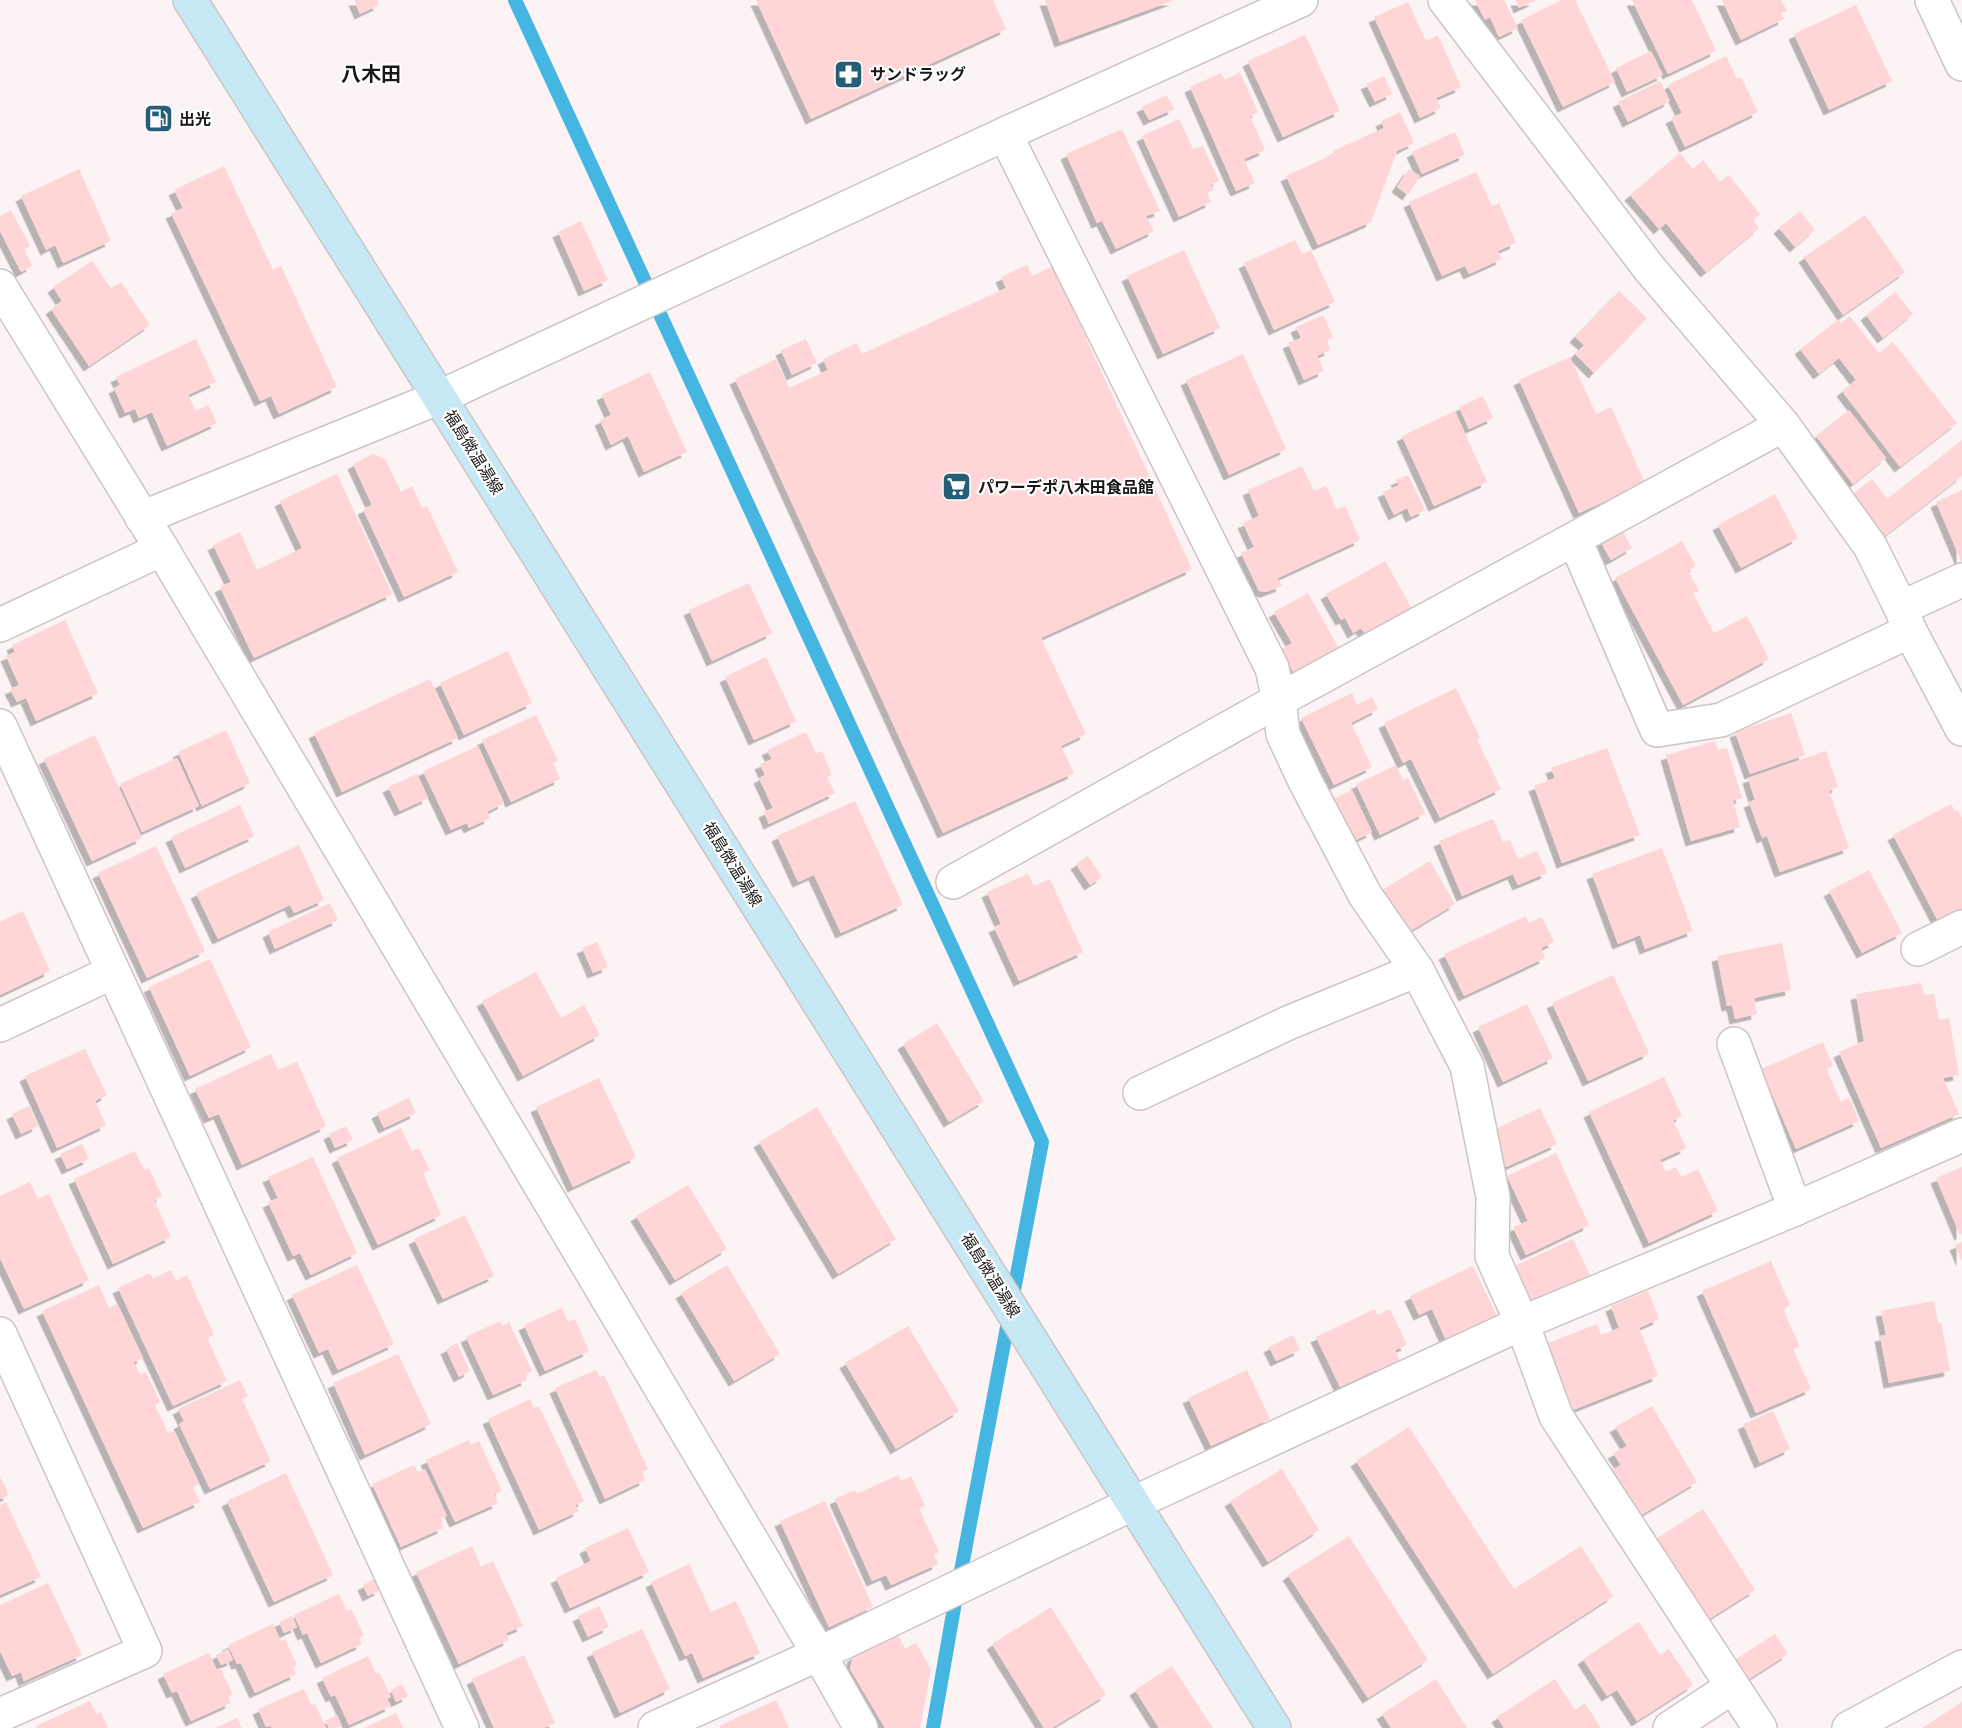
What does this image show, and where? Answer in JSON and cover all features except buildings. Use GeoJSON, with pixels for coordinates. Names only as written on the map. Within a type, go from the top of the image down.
{"type":"FeatureCollection","features":[{"type":"Feature","properties":{"kind":"main road","name":"福島微温湯線"},"geometry":{"type":"LineString","coordinates":[[190,0],[1274,1728]]}},
{"type":"Feature","properties":{"kind":"street"},"geometry":{"type":"LineString","coordinates":[[142,518],[440,397],[1005,134],[1301,0]]}},
{"type":"Feature","properties":{"kind":"street"},"geometry":{"type":"LineString","coordinates":[[1445,0],[1649,268],[1783,425],[1870,546],[1962,729]]}},
{"type":"Feature","properties":{"kind":"street"},"geometry":{"type":"LineString","coordinates":[[1932,0],[1962,64]]}},
{"type":"Feature","properties":{"kind":"street"},"geometry":{"type":"LineString","coordinates":[[1005,134],[1272,668],[1283,734],[1305,781],[1365,895],[1417,970],[1467,1066],[1493,1197],[1492,1257],[1522,1323],[1556,1416],[1760,1728]]}},
{"type":"Feature","properties":{"kind":"street"},"geometry":{"type":"LineString","coordinates":[[0,286],[162,549],[861,1728]]}},
{"type":"Feature","properties":{"kind":"street"},"geometry":{"type":"LineString","coordinates":[[953,882],[1279,700],[1783,425]]}},
{"type":"Feature","properties":{"kind":"street"},"geometry":{"type":"LineString","coordinates":[[1575,540],[1657,730],[1720,720],[1905,619],[1962,580]]}},
{"type":"Feature","properties":{"kind":"street"},"geometry":{"type":"LineString","coordinates":[[0,625],[162,549]]}},
{"type":"Feature","properties":{"kind":"street"},"geometry":{"type":"LineString","coordinates":[[0,726],[462,1728]]}},
{"type":"Feature","properties":{"kind":"street"},"geometry":{"type":"LineString","coordinates":[[1918,949],[1962,927]]}},
{"type":"Feature","properties":{"kind":"street"},"geometry":{"type":"LineString","coordinates":[[1140,1094],[1288,1023],[1417,970]]}},
{"type":"Feature","properties":{"kind":"street"},"geometry":{"type":"LineString","coordinates":[[0,1024],[113,972]]}},
{"type":"Feature","properties":{"kind":"street"},"geometry":{"type":"LineString","coordinates":[[1734,1044],[1795,1209]]}},
{"type":"Feature","properties":{"kind":"street"},"geometry":{"type":"LineString","coordinates":[[655,1728],[819,1654],[1134,1503],[1522,1323],[1795,1209],[1962,1135]]}},
{"type":"Feature","properties":{"kind":"street"},"geometry":{"type":"LineString","coordinates":[[0,1334],[145,1651],[0,1715]]}},
{"type":"Feature","properties":{"kind":"street"},"geometry":{"type":"LineString","coordinates":[[1849,1728],[1962,1667]]}},
{"type":"Feature","properties":{"kind":"street"},"geometry":{"type":"LineString","coordinates":[[1670,1728],[1732,1687]]}},
{"type":"Feature","properties":{"kind":"waterway"},"geometry":{"type":"LineString","coordinates":[[515,0],[1042,1142],[933,1728]]}},
{"type":"Feature","properties":{"kind":"place","name":"サンドラッグ"},"geometry":{"type":"Point","coordinates":[849,74]}},
{"type":"Feature","properties":{"kind":"place","name":"出光"},"geometry":{"type":"Point","coordinates":[158,119]}},
{"type":"Feature","properties":{"kind":"place","name":"パワーデポ八木田食品館"},"geometry":{"type":"Point","coordinates":[957,487]}},
{"type":"Feature","properties":{"kind":"district","name":"八木田"},"geometry":{"type":"Point","coordinates":[371,74]}}]}
